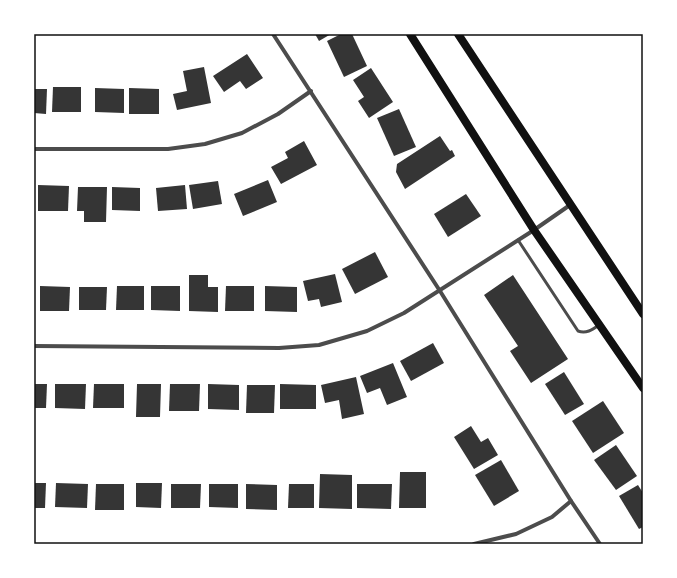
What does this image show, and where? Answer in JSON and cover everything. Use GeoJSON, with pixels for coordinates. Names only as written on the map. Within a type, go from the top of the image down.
{"type":"FeatureCollection","features":[{"type":"Feature","properties":{"kind":"main road"},"geometry":{"type":"LineString","coordinates":[[410,34],[534,230],[643,388]]}},
{"type":"Feature","properties":{"kind":"main road"},"geometry":{"type":"LineString","coordinates":[[458,34],[643,314]]}},
{"type":"Feature","properties":{"kind":"street"},"geometry":{"type":"LineString","coordinates":[[273,34],[440,291],[571,501],[600,544]]}},
{"type":"Feature","properties":{"kind":"street"},"geometry":{"type":"LineString","coordinates":[[34,148],[168,149],[205,144],[242,133],[278,114],[311,91]]}},
{"type":"Feature","properties":{"kind":"street"},"geometry":{"type":"LineString","coordinates":[[34,346],[278,348],[318,345],[367,331],[404,313],[534,230],[570,205]]}},
{"type":"Feature","properties":{"kind":"street"},"geometry":{"type":"LineString","coordinates":[[474,544],[516,534],[552,516],[571,501]]}},
{"type":"Feature","properties":{"kind":"lane"},"geometry":{"type":"LineString","coordinates":[[518,240],[578,331],[583,333],[589,332],[600,325]]}},
{"type":"Feature","properties":{"kind":"building"},"geometry":{"type":"Polygon","coordinates":[[[315,34],[331,34],[319,41],[315,34]]]}},
{"type":"Feature","properties":{"kind":"building"},"geometry":{"type":"Polygon","coordinates":[[[341,34],[352,34],[367,66],[344,77],[327,41],[341,34]]]}},
{"type":"Feature","properties":{"kind":"building"},"geometry":{"type":"Polygon","coordinates":[[[247,54],[263,78],[246,89],[240,81],[224,92],[213,76],[247,54]]]}},
{"type":"Feature","properties":{"kind":"building"},"geometry":{"type":"Polygon","coordinates":[[[204,67],[211,103],[177,110],[173,94],[187,91],[183,71],[204,67]]]}},
{"type":"Feature","properties":{"kind":"building"},"geometry":{"type":"Polygon","coordinates":[[[371,68],[393,102],[369,118],[358,101],[364,97],[353,80],[371,68]]]}},
{"type":"Feature","properties":{"kind":"building"},"geometry":{"type":"Polygon","coordinates":[[[53,87],[81,87],[81,112],[52,112],[53,87]]]}},
{"type":"Feature","properties":{"kind":"building"},"geometry":{"type":"Polygon","coordinates":[[[95,88],[124,89],[124,113],[95,112],[95,88]]]}},
{"type":"Feature","properties":{"kind":"building"},"geometry":{"type":"Polygon","coordinates":[[[129,88],[159,89],[159,114],[129,114],[129,88]]]}},
{"type":"Feature","properties":{"kind":"building"},"geometry":{"type":"Polygon","coordinates":[[[34,89],[47,89],[46,114],[34,113],[34,89]]]}},
{"type":"Feature","properties":{"kind":"building"},"geometry":{"type":"Polygon","coordinates":[[[399,109],[416,147],[394,156],[377,118],[399,109]]]}},
{"type":"Feature","properties":{"kind":"building"},"geometry":{"type":"Polygon","coordinates":[[[440,136],[455,156],[405,189],[396,172],[397,164],[440,136]]]}},
{"type":"Feature","properties":{"kind":"building"},"geometry":{"type":"Polygon","coordinates":[[[304,141],[317,165],[281,184],[271,167],[288,158],[285,152],[304,141]]]}},
{"type":"Feature","properties":{"kind":"building"},"geometry":{"type":"Polygon","coordinates":[[[268,180],[277,202],[243,216],[234,194],[268,180]]]}},
{"type":"Feature","properties":{"kind":"building"},"geometry":{"type":"Polygon","coordinates":[[[218,181],[222,204],[193,209],[189,185],[218,181]]]}},
{"type":"Feature","properties":{"kind":"building"},"geometry":{"type":"Polygon","coordinates":[[[38,185],[69,186],[68,211],[38,211],[38,185]]]}},
{"type":"Feature","properties":{"kind":"building"},"geometry":{"type":"Polygon","coordinates":[[[185,185],[187,209],[158,211],[156,188],[185,185]]]}},
{"type":"Feature","properties":{"kind":"building"},"geometry":{"type":"Polygon","coordinates":[[[78,187],[107,187],[106,222],[84,222],[84,211],[77,211],[78,187]]]}},
{"type":"Feature","properties":{"kind":"building"},"geometry":{"type":"Polygon","coordinates":[[[112,187],[140,188],[140,211],[112,210],[112,187]]]}},
{"type":"Feature","properties":{"kind":"building"},"geometry":{"type":"Polygon","coordinates":[[[466,194],[481,216],[448,237],[434,214],[466,194]]]}},
{"type":"Feature","properties":{"kind":"building"},"geometry":{"type":"Polygon","coordinates":[[[375,252],[388,277],[355,294],[342,269],[375,252]]]}},
{"type":"Feature","properties":{"kind":"building"},"geometry":{"type":"Polygon","coordinates":[[[335,274],[342,302],[321,307],[319,299],[308,301],[303,281],[335,274]]]}},
{"type":"Feature","properties":{"kind":"building"},"geometry":{"type":"Polygon","coordinates":[[[189,275],[208,275],[208,287],[218,287],[218,312],[189,311],[189,275]]]}},
{"type":"Feature","properties":{"kind":"building"},"geometry":{"type":"Polygon","coordinates":[[[513,275],[568,359],[531,383],[510,351],[518,346],[484,295],[513,275]]]}},
{"type":"Feature","properties":{"kind":"building"},"geometry":{"type":"Polygon","coordinates":[[[40,286],[70,287],[69,311],[40,311],[40,286]]]}},
{"type":"Feature","properties":{"kind":"building"},"geometry":{"type":"Polygon","coordinates":[[[117,286],[144,286],[144,310],[116,310],[117,286]]]}},
{"type":"Feature","properties":{"kind":"building"},"geometry":{"type":"Polygon","coordinates":[[[151,286],[180,286],[180,311],[151,310],[151,286]]]}},
{"type":"Feature","properties":{"kind":"building"},"geometry":{"type":"Polygon","coordinates":[[[226,286],[254,286],[254,311],[225,311],[226,286]]]}},
{"type":"Feature","properties":{"kind":"building"},"geometry":{"type":"Polygon","coordinates":[[[265,286],[297,287],[297,312],[265,311],[265,286]]]}},
{"type":"Feature","properties":{"kind":"building"},"geometry":{"type":"Polygon","coordinates":[[[79,287],[107,287],[106,310],[79,310],[79,287]]]}},
{"type":"Feature","properties":{"kind":"building"},"geometry":{"type":"Polygon","coordinates":[[[433,343],[444,363],[411,381],[400,361],[433,343]]]}},
{"type":"Feature","properties":{"kind":"building"},"geometry":{"type":"Polygon","coordinates":[[[393,363],[407,397],[387,405],[380,388],[367,393],[360,376],[393,363]]]}},
{"type":"Feature","properties":{"kind":"building"},"geometry":{"type":"Polygon","coordinates":[[[564,372],[584,404],[565,415],[545,384],[564,372]]]}},
{"type":"Feature","properties":{"kind":"building"},"geometry":{"type":"Polygon","coordinates":[[[356,377],[364,414],[342,419],[339,400],[325,403],[321,385],[356,377]]]}},
{"type":"Feature","properties":{"kind":"building"},"geometry":{"type":"Polygon","coordinates":[[[34,384],[47,384],[46,408],[34,408],[34,384]]]}},
{"type":"Feature","properties":{"kind":"building"},"geometry":{"type":"Polygon","coordinates":[[[55,384],[86,384],[85,409],[55,408],[55,384]]]}},
{"type":"Feature","properties":{"kind":"building"},"geometry":{"type":"Polygon","coordinates":[[[94,384],[124,384],[124,408],[93,408],[94,384]]]}},
{"type":"Feature","properties":{"kind":"building"},"geometry":{"type":"Polygon","coordinates":[[[137,384],[161,384],[160,417],[136,417],[137,384]]]}},
{"type":"Feature","properties":{"kind":"building"},"geometry":{"type":"Polygon","coordinates":[[[170,384],[200,384],[199,411],[169,411],[170,384]]]}},
{"type":"Feature","properties":{"kind":"building"},"geometry":{"type":"Polygon","coordinates":[[[208,384],[239,385],[239,410],[208,409],[208,384]]]}},
{"type":"Feature","properties":{"kind":"building"},"geometry":{"type":"Polygon","coordinates":[[[280,384],[316,385],[316,409],[280,409],[280,384]]]}},
{"type":"Feature","properties":{"kind":"building"},"geometry":{"type":"Polygon","coordinates":[[[247,385],[275,385],[274,413],[246,413],[247,385]]]}},
{"type":"Feature","properties":{"kind":"building"},"geometry":{"type":"Polygon","coordinates":[[[603,401],[624,433],[593,453],[572,421],[603,401]]]}},
{"type":"Feature","properties":{"kind":"building"},"geometry":{"type":"Polygon","coordinates":[[[471,426],[481,442],[488,438],[498,455],[474,469],[454,437],[471,426]]]}},
{"type":"Feature","properties":{"kind":"building"},"geometry":{"type":"Polygon","coordinates":[[[616,445],[637,476],[616,490],[594,460],[616,445]]]}},
{"type":"Feature","properties":{"kind":"building"},"geometry":{"type":"Polygon","coordinates":[[[501,460],[519,491],[494,506],[475,475],[501,460]]]}},
{"type":"Feature","properties":{"kind":"building"},"geometry":{"type":"Polygon","coordinates":[[[400,472],[426,472],[426,508],[399,508],[400,472]]]}},
{"type":"Feature","properties":{"kind":"building"},"geometry":{"type":"Polygon","coordinates":[[[320,474],[352,475],[352,509],[319,508],[320,474]]]}},
{"type":"Feature","properties":{"kind":"building"},"geometry":{"type":"Polygon","coordinates":[[[34,483],[46,483],[45,508],[34,508],[34,483]]]}},
{"type":"Feature","properties":{"kind":"building"},"geometry":{"type":"Polygon","coordinates":[[[56,483],[88,484],[87,508],[55,507],[56,483]]]}},
{"type":"Feature","properties":{"kind":"building"},"geometry":{"type":"Polygon","coordinates":[[[136,483],[162,483],[161,508],[136,507],[136,483]]]}},
{"type":"Feature","properties":{"kind":"building"},"geometry":{"type":"Polygon","coordinates":[[[96,484],[124,484],[124,510],[95,510],[96,484]]]}},
{"type":"Feature","properties":{"kind":"building"},"geometry":{"type":"Polygon","coordinates":[[[171,484],[201,484],[200,508],[171,508],[171,484]]]}},
{"type":"Feature","properties":{"kind":"building"},"geometry":{"type":"Polygon","coordinates":[[[209,484],[238,484],[238,508],[209,507],[209,484]]]}},
{"type":"Feature","properties":{"kind":"building"},"geometry":{"type":"Polygon","coordinates":[[[246,484],[277,485],[277,510],[246,509],[246,484]]]}},
{"type":"Feature","properties":{"kind":"building"},"geometry":{"type":"Polygon","coordinates":[[[289,484],[314,484],[314,508],[288,508],[289,484]]]}},
{"type":"Feature","properties":{"kind":"building"},"geometry":{"type":"Polygon","coordinates":[[[357,484],[392,484],[391,509],[357,508],[357,484]]]}},
{"type":"Feature","properties":{"kind":"building"},"geometry":{"type":"Polygon","coordinates":[[[638,485],[643,493],[643,527],[639,529],[619,496],[638,485]]]}}]}
